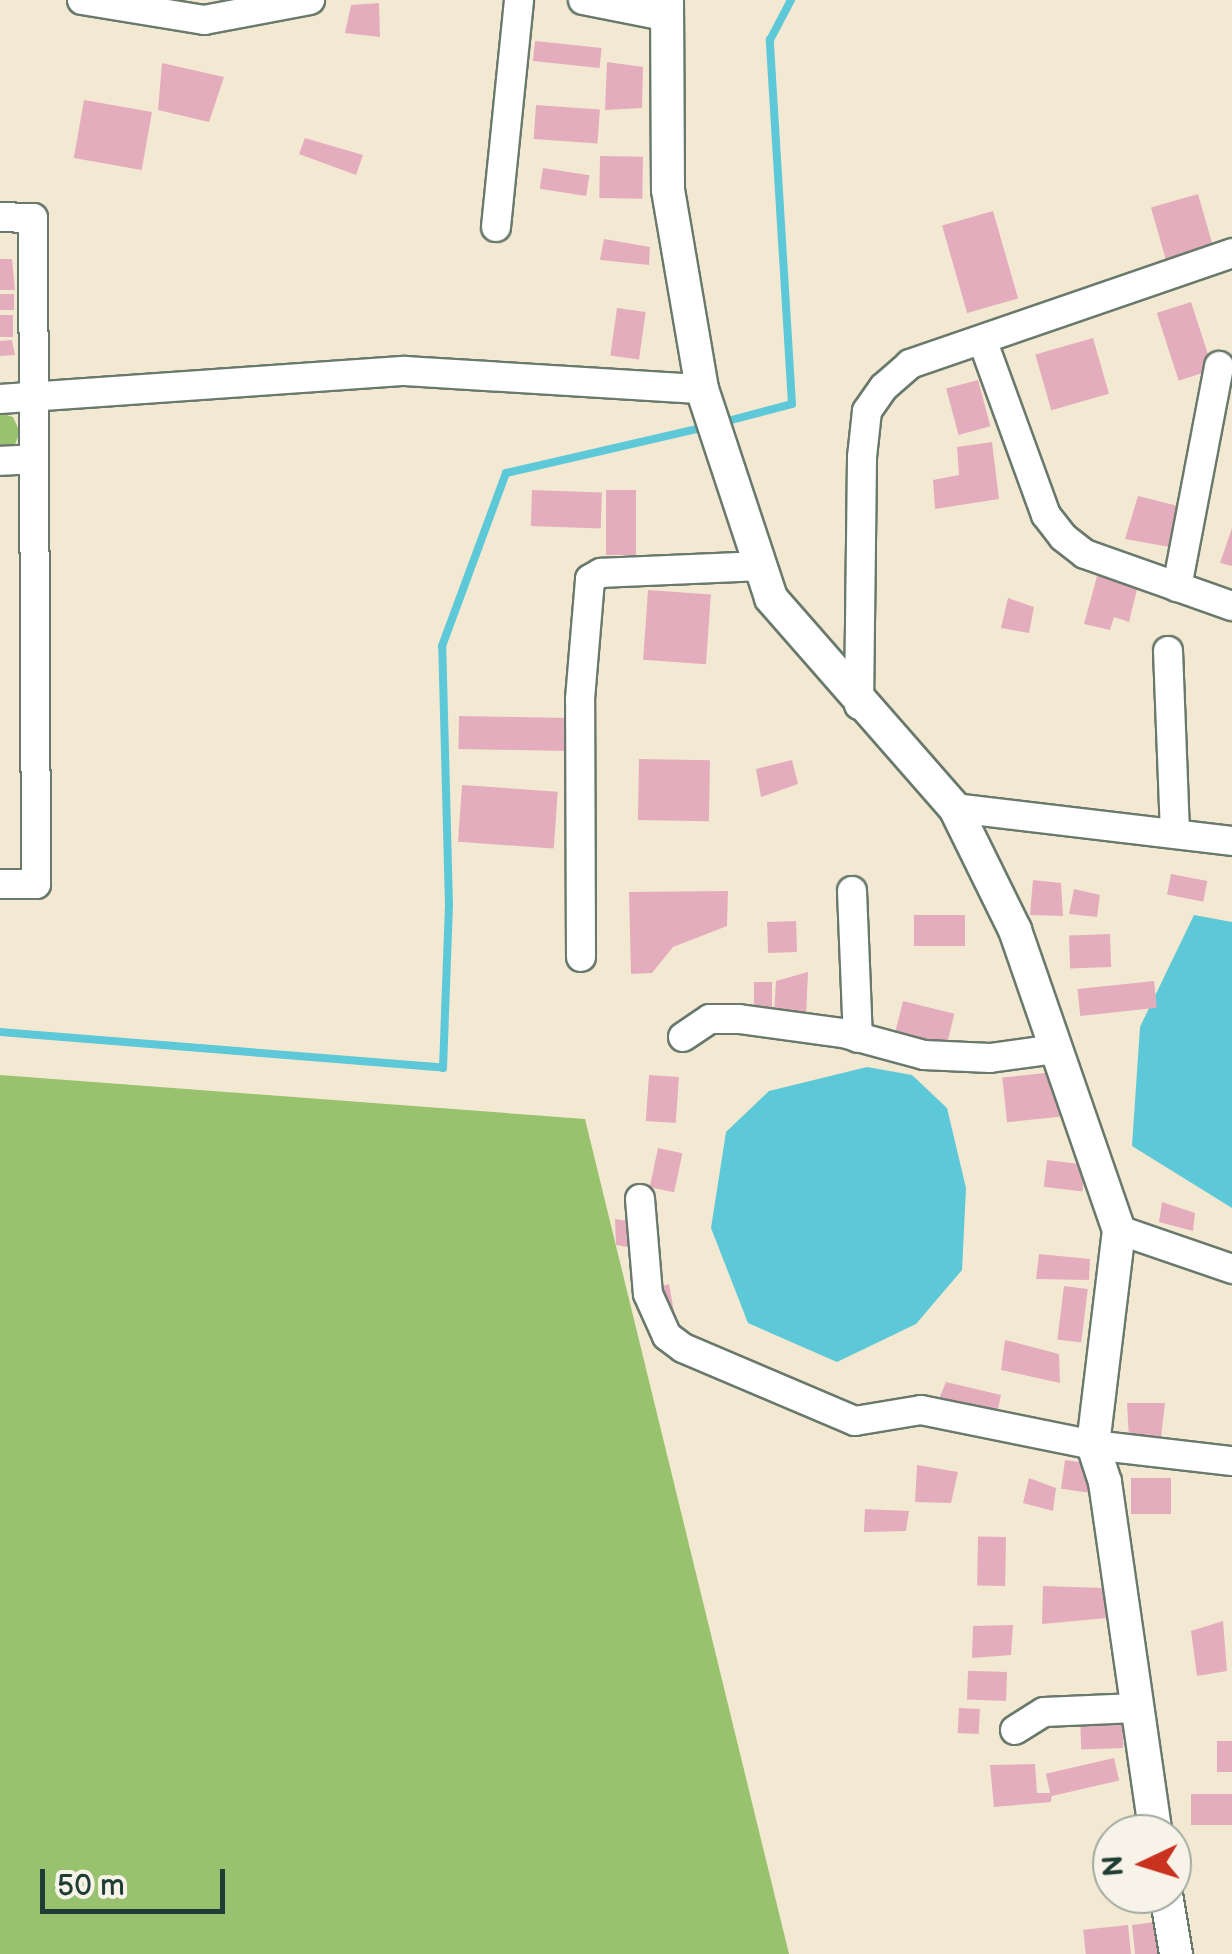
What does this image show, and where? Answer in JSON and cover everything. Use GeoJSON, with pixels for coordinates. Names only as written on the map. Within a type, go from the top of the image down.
{"type":"FeatureCollection","features":[{"type":"Feature","properties":{"kind":"street"},"geometry":{"type":"LineString","coordinates":[[95,2],[204,20],[310,0]]}},
{"type":"Feature","properties":{"kind":"street"},"geometry":{"type":"LineString","coordinates":[[496,227],[520,0]]}},
{"type":"Feature","properties":{"kind":"street"},"geometry":{"type":"LineString","coordinates":[[582,0],[665,8],[668,190],[704,398],[726,475],[770,598],[859,705],[955,808],[1015,930],[1119,1230],[1093,1445],[1105,1482],[1153,1814]]}},
{"type":"Feature","properties":{"kind":"street"},"geometry":{"type":"LineString","coordinates":[[0,218],[33,218],[36,884],[0,884]]}},
{"type":"Feature","properties":{"kind":"street"},"geometry":{"type":"LineString","coordinates":[[859,705],[867,412],[910,364],[984,342],[1232,253]]}},
{"type":"Feature","properties":{"kind":"street"},"geometry":{"type":"LineString","coordinates":[[984,342],[1046,514],[1062,537],[1085,554],[1232,606]]}},
{"type":"Feature","properties":{"kind":"street"},"geometry":{"type":"LineString","coordinates":[[1176,586],[1219,366]]}},
{"type":"Feature","properties":{"kind":"street"},"geometry":{"type":"LineString","coordinates":[[0,399],[405,371],[704,398]]}},
{"type":"Feature","properties":{"kind":"street"},"geometry":{"type":"LineString","coordinates":[[0,461],[34,459]]}},
{"type":"Feature","properties":{"kind":"street"},"geometry":{"type":"LineString","coordinates":[[581,957],[580,698],[590,578],[760,566]]}},
{"type":"Feature","properties":{"kind":"street"},"geometry":{"type":"LineString","coordinates":[[1168,651],[1175,834]]}},
{"type":"Feature","properties":{"kind":"street"},"geometry":{"type":"LineString","coordinates":[[955,808],[1232,841]]}},
{"type":"Feature","properties":{"kind":"street"},"geometry":{"type":"LineString","coordinates":[[852,891],[858,1038]]}},
{"type":"Feature","properties":{"kind":"street"},"geometry":{"type":"LineString","coordinates":[[683,1037],[710,1019],[858,1038],[924,1056],[990,1058],[1056,1049]]}},
{"type":"Feature","properties":{"kind":"street"},"geometry":{"type":"LineString","coordinates":[[640,1198],[648,1294],[667,1336],[683,1348],[856,1421],[922,1410],[1093,1445],[1232,1460]]}},
{"type":"Feature","properties":{"kind":"street"},"geometry":{"type":"LineString","coordinates":[[1119,1230],[1232,1268]]}},
{"type":"Feature","properties":{"kind":"street"},"geometry":{"type":"LineString","coordinates":[[1015,1730],[1044,1712],[1136,1708]]}},
{"type":"Feature","properties":{"kind":"street"},"geometry":{"type":"LineString","coordinates":[[1169,1914],[1176,1954]]}},
{"type":"Feature","properties":{"kind":"green space"},"geometry":{"type":"Polygon","coordinates":[[[0,413],[13,417],[20,432],[14,447],[0,452],[0,413]]]}},
{"type":"Feature","properties":{"kind":"green space"},"geometry":{"type":"Polygon","coordinates":[[[0,1075],[585,1119],[789,1954],[0,1954],[0,1075]]]}},
{"type":"Feature","properties":{"kind":"water"},"geometry":{"type":"Polygon","coordinates":[[[1194,915],[1232,922],[1232,1208],[1132,1146],[1140,1027],[1194,915]]]}},
{"type":"Feature","properties":{"kind":"water"},"geometry":{"type":"Polygon","coordinates":[[[867,1067],[912,1075],[947,1108],[966,1188],[962,1270],[916,1324],[837,1362],[748,1323],[711,1228],[726,1132],[769,1091],[867,1067]]]}},
{"type":"Feature","properties":{"kind":"building"},"geometry":{"type":"Polygon","coordinates":[[[379,3],[380,37],[345,33],[351,5],[379,3]]]}},
{"type":"Feature","properties":{"kind":"building"},"geometry":{"type":"Polygon","coordinates":[[[535,41],[602,48],[600,68],[533,61],[535,41]]]}},
{"type":"Feature","properties":{"kind":"building"},"geometry":{"type":"Polygon","coordinates":[[[607,62],[643,67],[642,108],[605,110],[607,62]]]}},
{"type":"Feature","properties":{"kind":"building"},"geometry":{"type":"Polygon","coordinates":[[[162,63],[224,77],[209,122],[158,110],[162,63]]]}},
{"type":"Feature","properties":{"kind":"building"},"geometry":{"type":"Polygon","coordinates":[[[84,100],[152,112],[142,170],[74,158],[84,100]]]}},
{"type":"Feature","properties":{"kind":"building"},"geometry":{"type":"Polygon","coordinates":[[[536,105],[600,109],[597,143],[534,139],[536,105]]]}},
{"type":"Feature","properties":{"kind":"building"},"geometry":{"type":"Polygon","coordinates":[[[305,138],[363,155],[356,175],[299,154],[305,138]]]}},
{"type":"Feature","properties":{"kind":"building"},"geometry":{"type":"Polygon","coordinates":[[[600,156],[643,157],[642,199],[599,198],[600,156]]]}},
{"type":"Feature","properties":{"kind":"building"},"geometry":{"type":"Polygon","coordinates":[[[543,168],[589,175],[586,196],[540,189],[543,168]]]}},
{"type":"Feature","properties":{"kind":"building"},"geometry":{"type":"Polygon","coordinates":[[[1198,194],[1213,247],[1166,260],[1151,208],[1198,194]]]}},
{"type":"Feature","properties":{"kind":"building"},"geometry":{"type":"Polygon","coordinates":[[[993,211],[1018,298],[967,313],[942,226],[993,211]]]}},
{"type":"Feature","properties":{"kind":"building"},"geometry":{"type":"Polygon","coordinates":[[[604,239],[650,247],[649,265],[600,260],[604,239]]]}},
{"type":"Feature","properties":{"kind":"building"},"geometry":{"type":"Polygon","coordinates":[[[0,259],[12,259],[15,290],[0,290],[0,259]]]}},
{"type":"Feature","properties":{"kind":"building"},"geometry":{"type":"Polygon","coordinates":[[[0,294],[14,294],[14,310],[0,310],[0,294]]]}},
{"type":"Feature","properties":{"kind":"building"},"geometry":{"type":"Polygon","coordinates":[[[1191,302],[1213,370],[1179,381],[1157,313],[1191,302]]]}},
{"type":"Feature","properties":{"kind":"building"},"geometry":{"type":"Polygon","coordinates":[[[617,308],[646,312],[639,360],[610,356],[617,308]]]}},
{"type":"Feature","properties":{"kind":"building"},"geometry":{"type":"Polygon","coordinates":[[[0,315],[13,315],[13,337],[0,337],[0,315]]]}},
{"type":"Feature","properties":{"kind":"building"},"geometry":{"type":"Polygon","coordinates":[[[1093,338],[1109,394],[1051,410],[1035,355],[1093,338]]]}},
{"type":"Feature","properties":{"kind":"building"},"geometry":{"type":"Polygon","coordinates":[[[12,340],[15,355],[0,356],[0,341],[12,340]]]}},
{"type":"Feature","properties":{"kind":"building"},"geometry":{"type":"Polygon","coordinates":[[[978,380],[990,426],[959,435],[946,389],[978,380]]]}},
{"type":"Feature","properties":{"kind":"building"},"geometry":{"type":"Polygon","coordinates":[[[992,442],[999,499],[935,509],[933,480],[959,475],[957,447],[992,442]]]}},
{"type":"Feature","properties":{"kind":"building"},"geometry":{"type":"Polygon","coordinates":[[[532,490],[602,492],[601,528],[531,526],[532,490]]]}},
{"type":"Feature","properties":{"kind":"building"},"geometry":{"type":"Polygon","coordinates":[[[606,490],[636,490],[636,555],[606,555],[606,490]]]}},
{"type":"Feature","properties":{"kind":"building"},"geometry":{"type":"Polygon","coordinates":[[[1138,496],[1178,506],[1170,547],[1125,539],[1138,496]]]}},
{"type":"Feature","properties":{"kind":"building"},"geometry":{"type":"Polygon","coordinates":[[[1232,528],[1232,566],[1220,563],[1232,528]]]}},
{"type":"Feature","properties":{"kind":"building"},"geometry":{"type":"Polygon","coordinates":[[[1099,569],[1140,577],[1129,622],[1114,617],[1110,630],[1084,624],[1099,569]]]}},
{"type":"Feature","properties":{"kind":"building"},"geometry":{"type":"Polygon","coordinates":[[[648,590],[711,594],[706,664],[643,660],[648,590]]]}},
{"type":"Feature","properties":{"kind":"building"},"geometry":{"type":"Polygon","coordinates":[[[1008,598],[1034,607],[1029,633],[1001,628],[1008,598]]]}},
{"type":"Feature","properties":{"kind":"building"},"geometry":{"type":"Polygon","coordinates":[[[459,716],[567,718],[566,751],[458,749],[459,716]]]}},
{"type":"Feature","properties":{"kind":"building"},"geometry":{"type":"Polygon","coordinates":[[[639,759],[710,760],[709,821],[638,820],[639,759]]]}},
{"type":"Feature","properties":{"kind":"building"},"geometry":{"type":"Polygon","coordinates":[[[792,760],[798,784],[761,797],[756,769],[792,760]]]}},
{"type":"Feature","properties":{"kind":"building"},"geometry":{"type":"Polygon","coordinates":[[[462,785],[558,792],[554,849],[458,842],[462,785]]]}},
{"type":"Feature","properties":{"kind":"building"},"geometry":{"type":"Polygon","coordinates":[[[1171,874],[1207,881],[1203,902],[1167,895],[1171,874]]]}},
{"type":"Feature","properties":{"kind":"building"},"geometry":{"type":"Polygon","coordinates":[[[1033,880],[1061,883],[1063,916],[1030,915],[1033,880]]]}},
{"type":"Feature","properties":{"kind":"building"},"geometry":{"type":"Polygon","coordinates":[[[1074,889],[1100,895],[1097,917],[1069,914],[1074,889]]]}},
{"type":"Feature","properties":{"kind":"building"},"geometry":{"type":"Polygon","coordinates":[[[728,891],[727,926],[673,947],[652,973],[631,974],[629,892],[728,891]]]}},
{"type":"Feature","properties":{"kind":"building"},"geometry":{"type":"Polygon","coordinates":[[[914,915],[965,915],[965,946],[914,946],[914,915]]]}},
{"type":"Feature","properties":{"kind":"building"},"geometry":{"type":"Polygon","coordinates":[[[796,921],[797,952],[768,953],[767,922],[796,921]]]}},
{"type":"Feature","properties":{"kind":"building"},"geometry":{"type":"Polygon","coordinates":[[[1110,934],[1111,967],[1070,968],[1069,935],[1110,934]]]}},
{"type":"Feature","properties":{"kind":"building"},"geometry":{"type":"Polygon","coordinates":[[[808,972],[806,1018],[774,1016],[776,981],[808,972]]]}},
{"type":"Feature","properties":{"kind":"building"},"geometry":{"type":"Polygon","coordinates":[[[1154,981],[1157,1008],[1080,1016],[1077,989],[1154,981]]]}},
{"type":"Feature","properties":{"kind":"building"},"geometry":{"type":"Polygon","coordinates":[[[754,982],[772,982],[772,1017],[754,1017],[754,982]]]}},
{"type":"Feature","properties":{"kind":"building"},"geometry":{"type":"Polygon","coordinates":[[[903,1001],[954,1014],[946,1047],[895,1034],[903,1001]]]}},
{"type":"Feature","properties":{"kind":"building"},"geometry":{"type":"Polygon","coordinates":[[[1055,1072],[1060,1117],[1007,1122],[1002,1078],[1055,1072]]]}},
{"type":"Feature","properties":{"kind":"building"},"geometry":{"type":"Polygon","coordinates":[[[649,1075],[679,1077],[676,1123],[646,1121],[649,1075]]]}},
{"type":"Feature","properties":{"kind":"building"},"geometry":{"type":"Polygon","coordinates":[[[658,1148],[682,1153],[674,1192],[650,1187],[658,1148]]]}},
{"type":"Feature","properties":{"kind":"building"},"geometry":{"type":"Polygon","coordinates":[[[1047,1160],[1086,1165],[1082,1192],[1044,1187],[1047,1160]]]}},
{"type":"Feature","properties":{"kind":"building"},"geometry":{"type":"Polygon","coordinates":[[[1162,1202],[1195,1213],[1193,1231],[1159,1222],[1162,1202]]]}},
{"type":"Feature","properties":{"kind":"building"},"geometry":{"type":"Polygon","coordinates":[[[615,1219],[635,1222],[634,1248],[616,1245],[615,1219]]]}},
{"type":"Feature","properties":{"kind":"building"},"geometry":{"type":"Polygon","coordinates":[[[1039,1254],[1090,1259],[1089,1280],[1036,1279],[1039,1254]]]}},
{"type":"Feature","properties":{"kind":"building"},"geometry":{"type":"Polygon","coordinates":[[[669,1284],[675,1317],[668,1315],[663,1286],[669,1284]]]}},
{"type":"Feature","properties":{"kind":"building"},"geometry":{"type":"Polygon","coordinates":[[[1064,1286],[1088,1289],[1081,1343],[1057,1340],[1064,1286]]]}},
{"type":"Feature","properties":{"kind":"building"},"geometry":{"type":"Polygon","coordinates":[[[1005,1340],[1059,1354],[1060,1383],[1001,1370],[1005,1340]]]}},
{"type":"Feature","properties":{"kind":"building"},"geometry":{"type":"Polygon","coordinates":[[[946,1382],[1001,1395],[996,1418],[938,1401],[946,1382]]]}},
{"type":"Feature","properties":{"kind":"building"},"geometry":{"type":"Polygon","coordinates":[[[1127,1403],[1165,1403],[1161,1438],[1129,1439],[1127,1403]]]}},
{"type":"Feature","properties":{"kind":"building"},"geometry":{"type":"Polygon","coordinates":[[[1065,1460],[1095,1464],[1091,1493],[1061,1489],[1065,1460]]]}},
{"type":"Feature","properties":{"kind":"building"},"geometry":{"type":"Polygon","coordinates":[[[917,1465],[958,1472],[951,1503],[915,1502],[917,1465]]]}},
{"type":"Feature","properties":{"kind":"building"},"geometry":{"type":"Polygon","coordinates":[[[1029,1478],[1056,1488],[1053,1511],[1023,1503],[1029,1478]]]}},
{"type":"Feature","properties":{"kind":"building"},"geometry":{"type":"Polygon","coordinates":[[[1131,1478],[1171,1478],[1171,1514],[1131,1514],[1131,1478]]]}},
{"type":"Feature","properties":{"kind":"building"},"geometry":{"type":"Polygon","coordinates":[[[865,1509],[909,1511],[906,1531],[864,1532],[865,1509]]]}},
{"type":"Feature","properties":{"kind":"building"},"geometry":{"type":"Polygon","coordinates":[[[978,1537],[1006,1537],[1005,1586],[977,1586],[978,1537]]]}},
{"type":"Feature","properties":{"kind":"building"},"geometry":{"type":"Polygon","coordinates":[[[1043,1586],[1104,1588],[1107,1618],[1042,1624],[1043,1586]]]}},
{"type":"Feature","properties":{"kind":"building"},"geometry":{"type":"Polygon","coordinates":[[[1223,1621],[1227,1671],[1197,1676],[1191,1631],[1223,1621]]]}},
{"type":"Feature","properties":{"kind":"building"},"geometry":{"type":"Polygon","coordinates":[[[1013,1625],[1011,1655],[972,1658],[973,1626],[1013,1625]]]}},
{"type":"Feature","properties":{"kind":"building"},"geometry":{"type":"Polygon","coordinates":[[[968,1671],[1007,1672],[1006,1701],[967,1700],[968,1671]]]}},
{"type":"Feature","properties":{"kind":"building"},"geometry":{"type":"Polygon","coordinates":[[[959,1708],[980,1709],[979,1734],[958,1733],[959,1708]]]}},
{"type":"Feature","properties":{"kind":"building"},"geometry":{"type":"Polygon","coordinates":[[[1122,1713],[1123,1748],[1081,1749],[1080,1714],[1122,1713]]]}},
{"type":"Feature","properties":{"kind":"building"},"geometry":{"type":"Polygon","coordinates":[[[1217,1741],[1232,1741],[1232,1772],[1217,1772],[1217,1741]]]}},
{"type":"Feature","properties":{"kind":"building"},"geometry":{"type":"Polygon","coordinates":[[[1114,1758],[1119,1780],[1051,1796],[1046,1774],[1114,1758]]]}},
{"type":"Feature","properties":{"kind":"building"},"geometry":{"type":"Polygon","coordinates":[[[1035,1764],[1037,1793],[1052,1793],[1051,1802],[994,1807],[990,1765],[1035,1764]]]}},
{"type":"Feature","properties":{"kind":"building"},"geometry":{"type":"Polygon","coordinates":[[[1191,1794],[1232,1794],[1232,1825],[1192,1825],[1191,1794]]]}},
{"type":"Feature","properties":{"kind":"building"},"geometry":{"type":"Polygon","coordinates":[[[1163,1921],[1165,1954],[1135,1954],[1132,1925],[1163,1921]]]}},
{"type":"Feature","properties":{"kind":"building"},"geometry":{"type":"Polygon","coordinates":[[[1128,1925],[1131,1954],[1086,1954],[1083,1930],[1128,1925]]]}},
{"type":"Feature","properties":{"kind":"waterway"},"geometry":{"type":"LineString","coordinates":[[724,422],[792,404],[770,40],[791,0]]}},
{"type":"Feature","properties":{"kind":"waterway"},"geometry":{"type":"LineString","coordinates":[[0,1032],[443,1068],[449,905],[442,646],[506,473],[705,427]]}}]}
